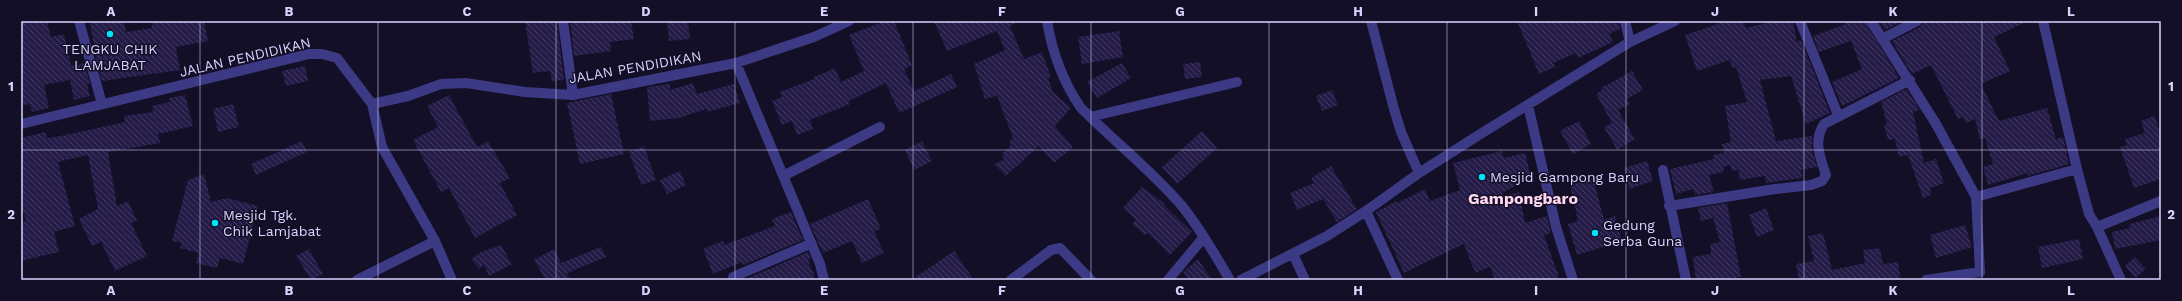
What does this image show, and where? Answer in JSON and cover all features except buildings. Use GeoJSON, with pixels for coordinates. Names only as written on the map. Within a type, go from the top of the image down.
{"type":"FeatureCollection","features":[{"type":"Feature","properties":{"kind":"street"},"geometry":{"type":"LineString","coordinates":[[79,21],[102,104]]}},
{"type":"Feature","properties":{"kind":"street"},"geometry":{"type":"LineString","coordinates":[[563,21],[573,95]]}},
{"type":"Feature","properties":{"kind":"street","name":"JALAN PENDIDIKAN"},"geometry":{"type":"LineString","coordinates":[[21,124],[309,54],[322,54],[337,58],[372,104],[408,96],[441,84],[466,83],[524,92],[573,95],[736,62],[814,37],[849,21]]}},
{"type":"Feature","properties":{"kind":"street"},"geometry":{"type":"LineString","coordinates":[[1047,21],[1058,62],[1069,88],[1081,108],[1155,176],[1182,206],[1204,237],[1230,280]]}},
{"type":"Feature","properties":{"kind":"street"},"geometry":{"type":"LineString","coordinates":[[1371,21],[1401,132],[1419,173]]}},
{"type":"Feature","properties":{"kind":"street"},"geometry":{"type":"LineString","coordinates":[[1625,21],[1630,42]]}},
{"type":"Feature","properties":{"kind":"street"},"geometry":{"type":"LineString","coordinates":[[1241,280],[1327,236],[1366,212],[1419,173],[1630,42],[1675,21]]}},
{"type":"Feature","properties":{"kind":"street"},"geometry":{"type":"LineString","coordinates":[[1800,21],[1838,115]]}},
{"type":"Feature","properties":{"kind":"street"},"geometry":{"type":"LineString","coordinates":[[1871,21],[1910,80],[1976,197],[1979,276],[1926,280]]}},
{"type":"Feature","properties":{"kind":"street"},"geometry":{"type":"LineString","coordinates":[[1882,39],[1917,21]]}},
{"type":"Feature","properties":{"kind":"street"},"geometry":{"type":"LineString","coordinates":[[2043,21],[2077,169],[2089,214],[2097,227],[2121,280]]}},
{"type":"Feature","properties":{"kind":"street"},"geometry":{"type":"LineString","coordinates":[[736,62],[810,244],[820,264],[824,280]]}},
{"type":"Feature","properties":{"kind":"street"},"geometry":{"type":"LineString","coordinates":[[1669,206],[1774,188],[1811,185],[1822,181],[1826,175],[1818,148],[1818,134],[1824,124],[1838,115],[1910,80]]}},
{"type":"Feature","properties":{"kind":"street"},"geometry":{"type":"LineString","coordinates":[[1090,117],[1237,82]]}},
{"type":"Feature","properties":{"kind":"street"},"geometry":{"type":"LineString","coordinates":[[372,104],[382,147],[435,241],[452,280]]}},
{"type":"Feature","properties":{"kind":"street"},"geometry":{"type":"LineString","coordinates":[[1528,106],[1556,227],[1573,280]]}},
{"type":"Feature","properties":{"kind":"street"},"geometry":{"type":"LineString","coordinates":[[783,176],[880,127]]}},
{"type":"Feature","properties":{"kind":"street"},"geometry":{"type":"LineString","coordinates":[[1976,197],[2077,169]]}},
{"type":"Feature","properties":{"kind":"street"},"geometry":{"type":"LineString","coordinates":[[1663,170],[1669,206],[1686,280]]}},
{"type":"Feature","properties":{"kind":"street"},"geometry":{"type":"LineString","coordinates":[[2097,227],[2161,201]]}},
{"type":"Feature","properties":{"kind":"street"},"geometry":{"type":"LineString","coordinates":[[1366,212],[1398,280]]}},
{"type":"Feature","properties":{"kind":"street"},"geometry":{"type":"LineString","coordinates":[[1168,280],[1204,237]]}},
{"type":"Feature","properties":{"kind":"street"},"geometry":{"type":"LineString","coordinates":[[357,280],[435,241]]}},
{"type":"Feature","properties":{"kind":"street"},"geometry":{"type":"LineString","coordinates":[[733,277],[810,244]]}},
{"type":"Feature","properties":{"kind":"street"},"geometry":{"type":"LineString","coordinates":[[1011,280],[1051,250],[1060,248],[1091,280]]}},
{"type":"Feature","properties":{"kind":"street"},"geometry":{"type":"LineString","coordinates":[[1293,254],[1305,280]]}},
{"type":"Feature","properties":{"kind":"place","name":"TENGKU CHIK LAMJABAT"},"geometry":{"type":"Point","coordinates":[110,34]}},
{"type":"Feature","properties":{"kind":"place","name":"Mesjid Gampong Baru"},"geometry":{"type":"Point","coordinates":[1482,177]}},
{"type":"Feature","properties":{"kind":"place","name":"Mesjid Tgk. Chik Lamjabat"},"geometry":{"type":"Point","coordinates":[215,223]}},
{"type":"Feature","properties":{"kind":"place","name":"Gedung Serba Guna"},"geometry":{"type":"Point","coordinates":[1595,233]}},
{"type":"Feature","properties":{"kind":"district","name":"Gampongbaro"},"geometry":{"type":"Point","coordinates":[1523,198]}}]}
